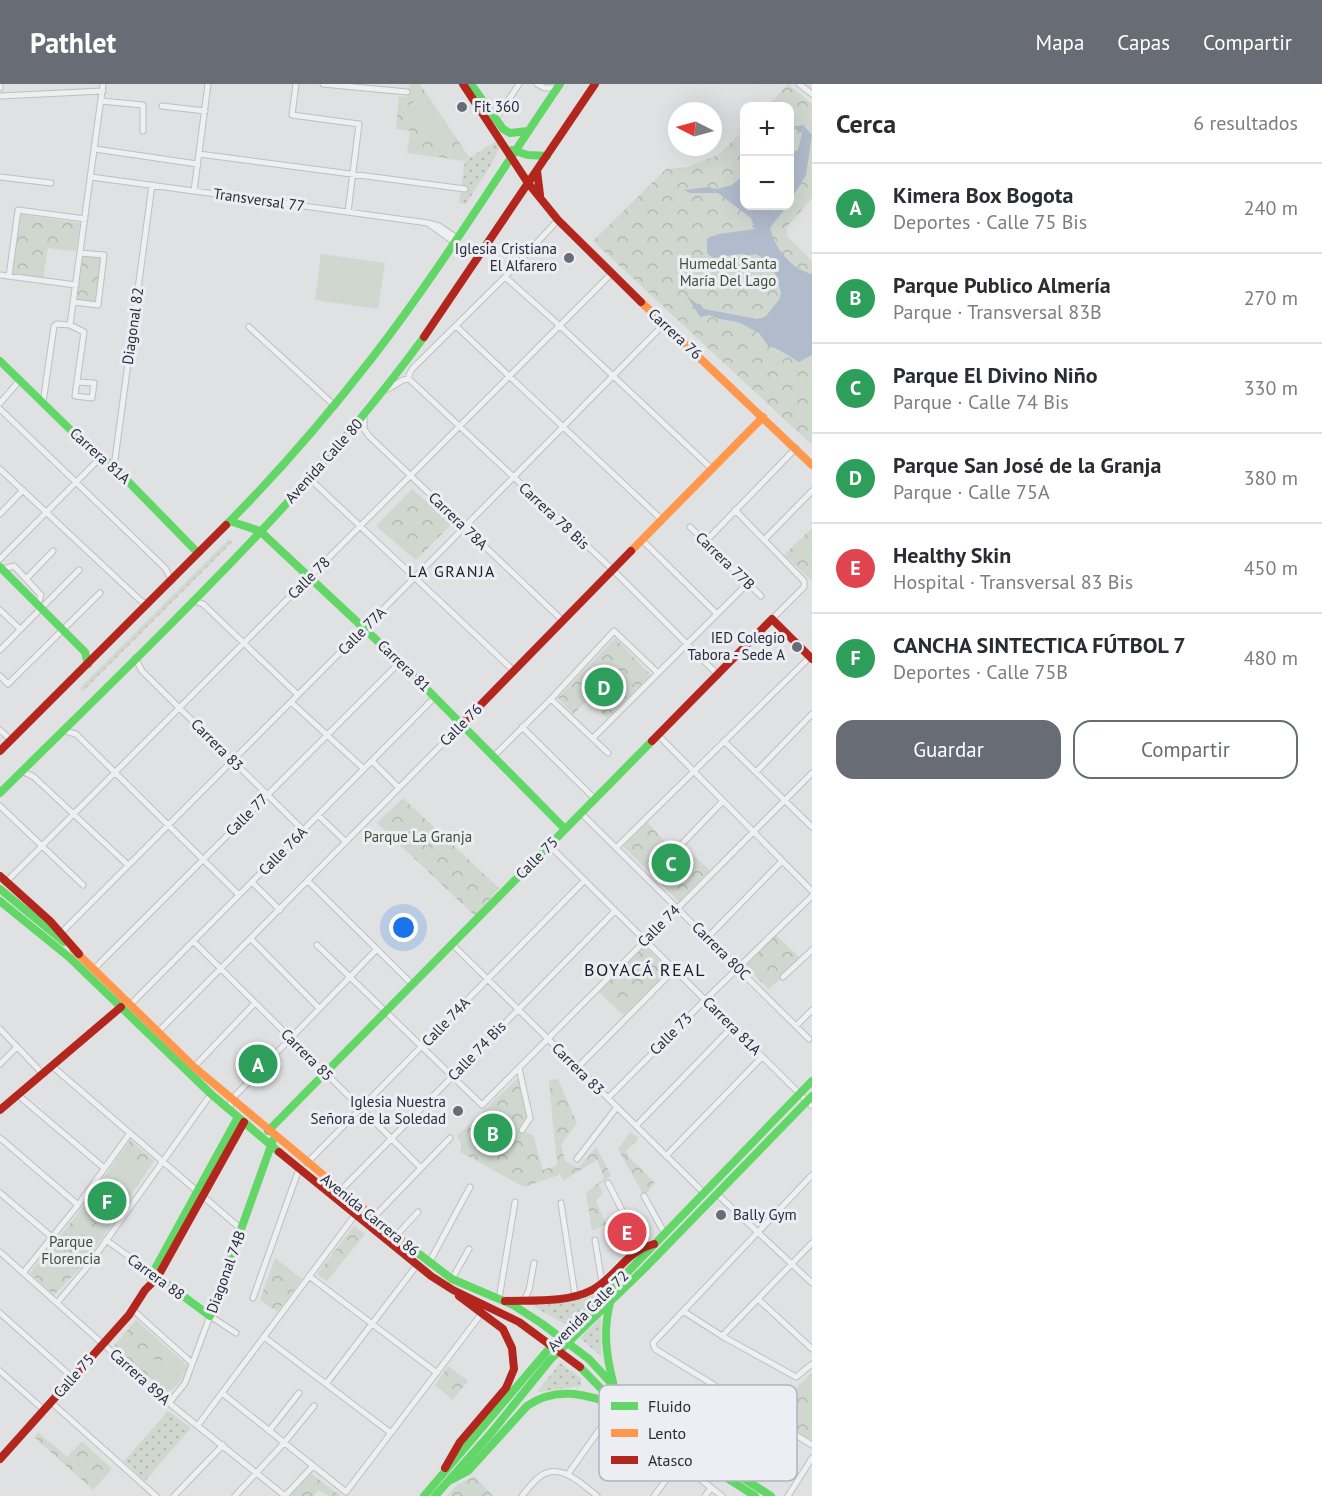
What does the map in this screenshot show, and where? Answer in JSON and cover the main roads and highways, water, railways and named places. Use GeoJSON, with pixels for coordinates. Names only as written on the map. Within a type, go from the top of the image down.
{"type":"FeatureCollection","features":[{"type":"Feature","properties":{"kind":"main road"},"geometry":{"type":"LineString","coordinates":[[463,84],[503,144],[513,154],[547,156]]}},
{"type":"Feature","properties":{"kind":"main road"},"geometry":{"type":"LineString","coordinates":[[471,84],[503,129],[510,133],[528,131]]}},
{"type":"Feature","properties":{"kind":"main road","name":"Avenida Calle 80"},"geometry":{"type":"LineString","coordinates":[[0,793],[192,602],[364,416],[384,391],[595,84]]}},
{"type":"Feature","properties":{"kind":"main road","name":"Avenida Calle 80"},"geometry":{"type":"LineString","coordinates":[[0,751],[230,521],[335,406],[388,337],[456,240],[559,86]]}},
{"type":"Feature","properties":{"kind":"main road","name":"Carrera 76"},"geometry":{"type":"LineString","coordinates":[[513,154],[528,183],[558,220],[812,465]]}},
{"type":"Feature","properties":{"kind":"main road"},"geometry":{"type":"LineString","coordinates":[[537,171],[541,199]]}},
{"type":"Feature","properties":{"kind":"main road","name":"Carrera 81A"},"geometry":{"type":"LineString","coordinates":[[0,361],[114,467],[198,553]]}},
{"type":"Feature","properties":{"kind":"main road","name":"Calle 76"},"geometry":{"type":"LineString","coordinates":[[461,725],[764,417]]}},
{"type":"Feature","properties":{"kind":"main road","name":"Carrera 81"},"geometry":{"type":"LineString","coordinates":[[230,521],[260,531],[400,662],[565,829]]}},
{"type":"Feature","properties":{"kind":"main road"},"geometry":{"type":"LineString","coordinates":[[1,568],[85,652],[88,664]]}},
{"type":"Feature","properties":{"kind":"main road","name":"Calle 75"},"geometry":{"type":"LineString","coordinates":[[272,1134],[325,1072],[772,619],[811,658]]}},
{"type":"Feature","properties":{"kind":"main road"},"geometry":{"type":"LineString","coordinates":[[3,879],[59,935]]}},
{"type":"Feature","properties":{"kind":"main road"},"geometry":{"type":"LineString","coordinates":[[0,889],[59,935]]}},
{"type":"Feature","properties":{"kind":"main road","name":"Avenida Carrera 86"},"geometry":{"type":"LineString","coordinates":[[2,903],[70,958],[211,1094],[355,1215],[443,1285],[506,1314],[555,1348],[589,1375],[599,1386]]}},
{"type":"Feature","properties":{"kind":"main road","name":"Avenida Carrera 86"},"geometry":{"type":"LineString","coordinates":[[59,935],[194,1068],[395,1237],[452,1279],[523,1311],[590,1359],[614,1385]]}},
{"type":"Feature","properties":{"kind":"main road"},"geometry":{"type":"LineString","coordinates":[[0,1110],[122,1007]]}},
{"type":"Feature","properties":{"kind":"main road","name":"Avenida Calle 72"},"geometry":{"type":"LineString","coordinates":[[423,1496],[555,1348],[812,1081]]}},
{"type":"Feature","properties":{"kind":"main road","name":"Avenida Calle 72"},"geometry":{"type":"LineString","coordinates":[[564,1339],[610,1303],[810,1101]]}},
{"type":"Feature","properties":{"kind":"main road","name":"Calle 75"},"geometry":{"type":"LineString","coordinates":[[0,1459],[133,1310],[241,1119]]}},
{"type":"Feature","properties":{"kind":"main road","name":"Diagonal 74B"},"geometry":{"type":"LineString","coordinates":[[210,1316],[272,1146],[272,1134]]}},
{"type":"Feature","properties":{"kind":"main road"},"geometry":{"type":"LineString","coordinates":[[501,1300],[533,1300],[590,1291],[640,1247],[654,1244]]}},
{"type":"Feature","properties":{"kind":"main road","name":"Carrera 88"},"geometry":{"type":"LineString","coordinates":[[154,1275],[210,1316]]}},
{"type":"Feature","properties":{"kind":"main road"},"geometry":{"type":"LineString","coordinates":[[442,1475],[457,1446],[504,1392],[514,1368],[512,1347],[503,1329],[443,1285]]}},
{"type":"Feature","properties":{"kind":"main road"},"geometry":{"type":"LineString","coordinates":[[610,1303],[604,1335],[614,1385]]}},
{"type":"Feature","properties":{"kind":"main road","name":"Avenida Calle 72"},"geometry":{"type":"LineString","coordinates":[[435,1496],[555,1348]]}},
{"type":"Feature","properties":{"kind":"main road"},"geometry":{"type":"LineString","coordinates":[[449,1481],[468,1471],[527,1406],[537,1399],[561,1392],[574,1393],[599,1401]]}},
{"type":"Feature","properties":{"kind":"main road","name":"Avenida Carrera 86"},"geometry":{"type":"LineString","coordinates":[[731,1481],[755,1496]]}},
{"type":"Feature","properties":{"kind":"main road","name":"Avenida Carrera 86"},"geometry":{"type":"LineString","coordinates":[[748,1481],[771,1496]]}},
{"type":"Feature","properties":{"kind":"water"},"geometry":{"type":"Polygon","coordinates":[[[803,125],[812,135],[806,175],[794,194],[794,152],[798,150],[802,133],[794,127],[803,125]]]}},
{"type":"Feature","properties":{"kind":"water"},"geometry":{"type":"Polygon","coordinates":[[[740,178],[740,210],[718,193],[690,193],[684,190],[708,187],[717,189],[732,185],[740,178]]]}},
{"type":"Feature","properties":{"kind":"water"},"geometry":{"type":"Polygon","coordinates":[[[740,210],[784,210],[770,228],[772,236],[790,263],[812,274],[812,355],[799,362],[776,348],[769,347],[759,333],[738,322],[709,315],[700,317],[687,296],[704,309],[757,319],[765,317],[779,300],[781,293],[776,275],[772,268],[763,264],[761,257],[754,253],[749,256],[741,254],[713,258],[707,253],[707,239],[719,234],[755,229],[751,218],[740,210]]]}},
{"type":"Feature","properties":{"kind":"place","name":"Fit 360"},"geometry":{"type":"Point","coordinates":[462,107]}},
{"type":"Feature","properties":{"kind":"place","name":"Iglesia Cristiana El Alfarero"},"geometry":{"type":"Point","coordinates":[569,258]}},
{"type":"Feature","properties":{"kind":"place","name":"IED Colegio Tabora - Sede A"},"geometry":{"type":"Point","coordinates":[797,647]}},
{"type":"Feature","properties":{"kind":"place","name":"Parque San José de la Granja"},"geometry":{"type":"Point","coordinates":[604,687]}},
{"type":"Feature","properties":{"kind":"place","name":"Parque El Divino Niño"},"geometry":{"type":"Point","coordinates":[671,863]}},
{"type":"Feature","properties":{"kind":"place","name":"Kimera Box Bogota"},"geometry":{"type":"Point","coordinates":[258,1064]}},
{"type":"Feature","properties":{"kind":"place","name":"Iglesia Nuestra Señora de la Soledad"},"geometry":{"type":"Point","coordinates":[458,1111]}},
{"type":"Feature","properties":{"kind":"place","name":"Parque Publico Almería"},"geometry":{"type":"Point","coordinates":[493,1133]}},
{"type":"Feature","properties":{"kind":"place","name":"CANCHA SINTECTICA FÚTBOL 7"},"geometry":{"type":"Point","coordinates":[107,1201]}},
{"type":"Feature","properties":{"kind":"place","name":"Bally Gym"},"geometry":{"type":"Point","coordinates":[721,1215]}},
{"type":"Feature","properties":{"kind":"place","name":"Healthy Skin"},"geometry":{"type":"Point","coordinates":[627,1232]}},
{"type":"Feature","properties":{"kind":"district","name":"LA GRANJA"},"geometry":{"type":"Point","coordinates":[452,571]}},
{"type":"Feature","properties":{"kind":"district","name":"BOYACÁ REAL"},"geometry":{"type":"Point","coordinates":[645,970]}},
{"type":"Feature","properties":{"kind":"park label","name":"Humedal Santa María Del Lago"},"geometry":{"type":"Point","coordinates":[728,272]}},
{"type":"Feature","properties":{"kind":"park label","name":"Parque La Granja"},"geometry":{"type":"Point","coordinates":[418,837]}},
{"type":"Feature","properties":{"kind":"park label","name":"Parque Florencia"},"geometry":{"type":"Point","coordinates":[71,1250]}}]}
